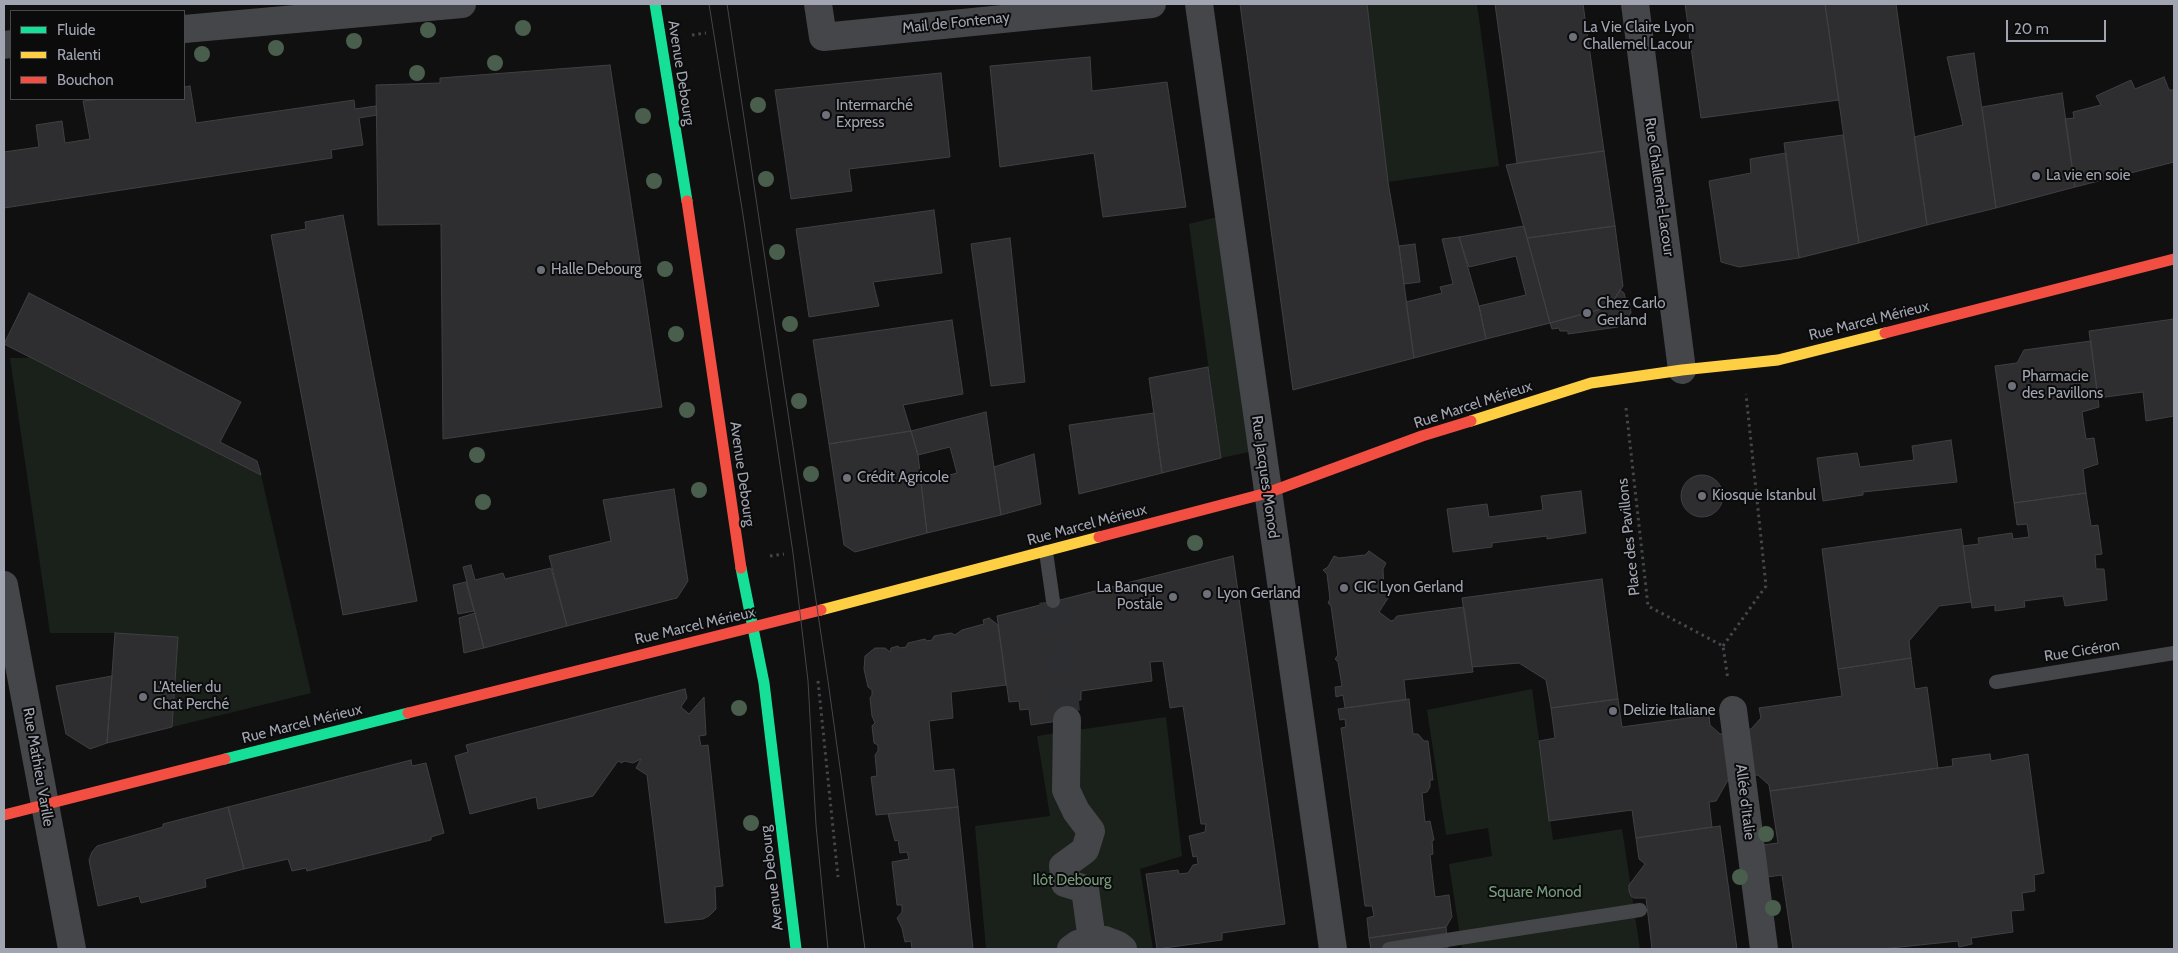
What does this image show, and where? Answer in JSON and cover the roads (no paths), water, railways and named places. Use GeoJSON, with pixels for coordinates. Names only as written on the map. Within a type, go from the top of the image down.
{"type":"FeatureCollection","features":[{"type":"Feature","properties":{"kind":"street"},"geometry":{"type":"LineString","coordinates":[[185,29],[462,4]]}},
{"type":"Feature","properties":{"kind":"street","name":"Avenue Debourg"},"geometry":{"type":"LineString","coordinates":[[654,4],[689,210],[736,541],[764,683],[796,949]]}},
{"type":"Feature","properties":{"kind":"street","name":"Mail de Fontenay"},"geometry":{"type":"LineString","coordinates":[[818,4],[823,37],[1152,4]]}},
{"type":"Feature","properties":{"kind":"street","name":"Rue Jacques Monod"},"geometry":{"type":"LineString","coordinates":[[1199,4],[1332,949]]}},
{"type":"Feature","properties":{"kind":"street","name":"Rue Challemel-Lacour"},"geometry":{"type":"LineString","coordinates":[[1635,4],[1682,370]]}},
{"type":"Feature","properties":{"kind":"street","name":"Rue Marcel Mérieux"},"geometry":{"type":"LineString","coordinates":[[4,815],[653,651],[752,628],[1267,493],[1422,436],[1591,383],[1623,380],[1682,370],[1778,360],[2174,259]]}},
{"type":"Feature","properties":{"kind":"street","name":"Rue Mathieu Varille"},"geometry":{"type":"LineString","coordinates":[[4,585],[72,949]]}},
{"type":"Feature","properties":{"kind":"street","name":"Allée d'Italie"},"geometry":{"type":"LineString","coordinates":[[1733,710],[1746,895],[1764,949]]}},
{"type":"Feature","properties":{"kind":"street"},"geometry":{"type":"LineString","coordinates":[[1067,720],[1066,790],[1076,811],[1091,831],[1085,850],[1063,866],[1065,883],[1085,890],[1082,945],[1105,940],[1123,949]]}},
{"type":"Feature","properties":{"kind":"lane"},"geometry":{"type":"LineString","coordinates":[[1046,552],[1053,601]]}},
{"type":"Feature","properties":{"kind":"lane","name":"Rue Cicéron"},"geometry":{"type":"LineString","coordinates":[[1996,682],[2174,653]]}},
{"type":"Feature","properties":{"kind":"lane"},"geometry":{"type":"LineString","coordinates":[[1389,949],[1640,910]]}},
{"type":"Feature","properties":{"kind":"tunnel"},"geometry":{"type":"LineString","coordinates":[[1053,601],[1067,720]]}},
{"type":"Feature","properties":{"kind":"tram line"},"geometry":{"type":"LineString","coordinates":[[709,4],[743,215],[793,553],[808,681],[816,825],[828,949]]}},
{"type":"Feature","properties":{"kind":"tram line"},"geometry":{"type":"LineString","coordinates":[[727,4],[828,681],[865,949]]}},
{"type":"Feature","properties":{"kind":"place","name":"La Vie Claire Lyon Challemel Lacour"},"geometry":{"type":"Point","coordinates":[1573,37]}},
{"type":"Feature","properties":{"kind":"place","name":"Intermarché Express"},"geometry":{"type":"Point","coordinates":[826,115]}},
{"type":"Feature","properties":{"kind":"place","name":"La vie en soie"},"geometry":{"type":"Point","coordinates":[2036,176]}},
{"type":"Feature","properties":{"kind":"place","name":"Halle Debourg"},"geometry":{"type":"Point","coordinates":[541,270]}},
{"type":"Feature","properties":{"kind":"place","name":"Chez Carlo Gerland"},"geometry":{"type":"Point","coordinates":[1587,313]}},
{"type":"Feature","properties":{"kind":"place","name":"Pharmacie des Pavillons"},"geometry":{"type":"Point","coordinates":[2012,386]}},
{"type":"Feature","properties":{"kind":"place","name":"Crédit Agricole"},"geometry":{"type":"Point","coordinates":[847,478]}},
{"type":"Feature","properties":{"kind":"place","name":"Kiosque Istanbul"},"geometry":{"type":"Point","coordinates":[1702,496]}},
{"type":"Feature","properties":{"kind":"place","name":"CIC Lyon Gerland"},"geometry":{"type":"Point","coordinates":[1344,588]}},
{"type":"Feature","properties":{"kind":"place","name":"Lyon Gerland"},"geometry":{"type":"Point","coordinates":[1207,594]}},
{"type":"Feature","properties":{"kind":"place","name":"La Banque Postale"},"geometry":{"type":"Point","coordinates":[1173,597]}},
{"type":"Feature","properties":{"kind":"place","name":"L'Atelier du Chat Perché"},"geometry":{"type":"Point","coordinates":[143,697]}},
{"type":"Feature","properties":{"kind":"place","name":"Delizie Italiane"},"geometry":{"type":"Point","coordinates":[1613,711]}},
{"type":"Feature","properties":{"kind":"park label","name":"Ilôt Debourg"},"geometry":{"type":"Point","coordinates":[1072,881]}},
{"type":"Feature","properties":{"kind":"park label","name":"Square Monod"},"geometry":{"type":"Point","coordinates":[1535,893]}}]}
